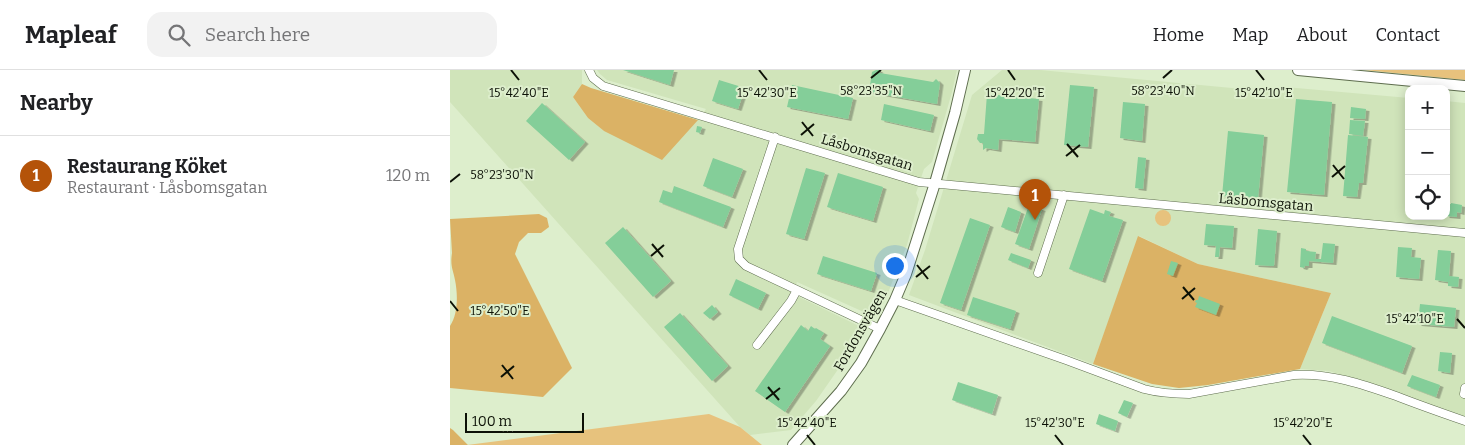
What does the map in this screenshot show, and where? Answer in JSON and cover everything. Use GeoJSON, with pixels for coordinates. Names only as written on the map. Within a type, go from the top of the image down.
{"type":"FeatureCollection","features":[{"type":"Feature","properties":{"kind":"street","name":"Låsbomsgatan"},"geometry":{"type":"LineString","coordinates":[[589,70],[593,78],[603,86],[919,182],[1465,233]]}},
{"type":"Feature","properties":{"kind":"street","name":"Fordonsvägen"},"geometry":{"type":"LineString","coordinates":[[793,445],[840,391],[861,363],[895,300],[908,267],[935,183],[965,70]]}},
{"type":"Feature","properties":{"kind":"street"},"geometry":{"type":"LineString","coordinates":[[1298,70],[1465,86]]}},
{"type":"Feature","properties":{"kind":"street"},"geometry":{"type":"LineString","coordinates":[[775,137],[738,249],[739,259],[746,266],[880,329]]}},
{"type":"Feature","properties":{"kind":"street"},"geometry":{"type":"LineString","coordinates":[[1038,274],[1064,195]]}},
{"type":"Feature","properties":{"kind":"street"},"geometry":{"type":"LineString","coordinates":[[757,345],[791,301],[797,290]]}},
{"type":"Feature","properties":{"kind":"street"},"geometry":{"type":"LineString","coordinates":[[895,300],[1157,392],[1189,394],[1294,375],[1310,374],[1339,378],[1366,386],[1465,421]]}},
{"type":"Feature","properties":{"kind":"street"},"geometry":{"type":"LineString","coordinates":[[1464,394],[1465,388]]}},
{"type":"Feature","properties":{"kind":"shaded area"},"geometry":{"type":"Polygon","coordinates":[[[450,70],[582,70],[582,84],[573,97],[588,118],[604,131],[698,120],[706,109],[607,80],[597,70],[957,70],[932,162],[924,169],[916,193],[919,199],[907,245],[884,303],[876,311],[868,311],[866,313],[797,282],[793,294],[857,325],[862,335],[816,401],[791,430],[750,435],[740,427],[450,102],[450,70]]]}},
{"type":"Feature","properties":{"kind":"shaded area"},"geometry":{"type":"Polygon","coordinates":[[[1002,70],[1040,70],[1284,93],[1285,87],[1405,98],[1405,220],[1450,220],[1450,101],[1465,103],[1465,418],[1363,381],[1329,371],[1300,369],[1331,293],[1198,264],[1139,236],[1093,364],[909,295],[925,250],[972,95],[1002,70]]]}},
{"type":"Feature","properties":{"kind":"shaded area"},"geometry":{"type":"Polygon","coordinates":[[[1364,70],[1465,70],[1465,80],[1364,70]]]}},
{"type":"Feature","properties":{"kind":"shaded area"},"geometry":{"type":"Polygon","coordinates":[[[582,84],[698,120],[662,160],[604,131],[588,118],[573,97],[582,84]]]}},
{"type":"Feature","properties":{"kind":"shaded area"},"geometry":{"type":"Polygon","coordinates":[[[1160,210],[1166,210],[1171,215],[1169,224],[1160,226],[1155,221],[1155,215],[1160,210]]]}},
{"type":"Feature","properties":{"kind":"shaded area"},"geometry":{"type":"Polygon","coordinates":[[[539,214],[547,218],[549,227],[541,233],[528,233],[519,242],[515,254],[572,368],[543,397],[450,388],[450,326],[455,316],[457,298],[452,265],[450,219],[539,214]]]}},
{"type":"Feature","properties":{"kind":"shaded area"},"geometry":{"type":"Polygon","coordinates":[[[1138,236],[1198,264],[1331,293],[1300,369],[1208,385],[1179,388],[1152,384],[1093,364],[1138,236]]]}},
{"type":"Feature","properties":{"kind":"shaded area"},"geometry":{"type":"Polygon","coordinates":[[[709,414],[740,427],[762,445],[467,445],[709,414]]]}},
{"type":"Feature","properties":{"kind":"shaded area"},"geometry":{"type":"Polygon","coordinates":[[[450,428],[453,430],[468,445],[450,445],[450,428]]]}},
{"type":"Feature","properties":{"kind":"building"},"geometry":{"type":"Polygon","coordinates":[[[623,70],[674,70],[670,85],[623,70]]]}},
{"type":"Feature","properties":{"kind":"building"},"geometry":{"type":"Polygon","coordinates":[[[879,70],[880,73],[933,82],[936,79],[940,83],[937,104],[869,92],[872,72],[879,70]]]}},
{"type":"Feature","properties":{"kind":"building"},"geometry":{"type":"Polygon","coordinates":[[[719,80],[745,88],[738,109],[712,101],[719,80]]]}},
{"type":"Feature","properties":{"kind":"building"},"geometry":{"type":"Polygon","coordinates":[[[792,85],[853,98],[848,119],[787,107],[792,85]]]}},
{"type":"Feature","properties":{"kind":"building"},"geometry":{"type":"Polygon","coordinates":[[[1070,85],[1094,87],[1088,147],[1064,145],[1070,85]]]}},
{"type":"Feature","properties":{"kind":"building"},"geometry":{"type":"Polygon","coordinates":[[[987,94],[1039,99],[1035,142],[999,139],[998,150],[986,148],[983,150],[983,143],[980,143],[977,139],[978,134],[984,134],[987,94]]]}},
{"type":"Feature","properties":{"kind":"building"},"geometry":{"type":"Polygon","coordinates":[[[1296,99],[1332,102],[1324,195],[1287,192],[1296,99]]]}},
{"type":"Feature","properties":{"kind":"building"},"geometry":{"type":"Polygon","coordinates":[[[1123,102],[1145,104],[1142,141],[1120,138],[1123,102]]]}},
{"type":"Feature","properties":{"kind":"building"},"geometry":{"type":"Polygon","coordinates":[[[542,103],[585,142],[569,160],[526,121],[542,103]]]}},
{"type":"Feature","properties":{"kind":"building"},"geometry":{"type":"Polygon","coordinates":[[[884,104],[934,115],[930,131],[881,120],[884,104]]]}},
{"type":"Feature","properties":{"kind":"building"},"geometry":{"type":"Polygon","coordinates":[[[1351,107],[1366,109],[1365,119],[1350,118],[1351,107]]]}},
{"type":"Feature","properties":{"kind":"building"},"geometry":{"type":"Polygon","coordinates":[[[1350,120],[1365,121],[1363,136],[1349,134],[1350,120]]]}},
{"type":"Feature","properties":{"kind":"building"},"geometry":{"type":"Polygon","coordinates":[[[697,126],[702,127],[700,133],[696,132],[697,126]]]}},
{"type":"Feature","properties":{"kind":"building"},"geometry":{"type":"Polygon","coordinates":[[[1228,131],[1264,135],[1258,199],[1222,196],[1228,131]]]}},
{"type":"Feature","properties":{"kind":"building"},"geometry":{"type":"Polygon","coordinates":[[[1348,135],[1368,137],[1363,183],[1359,183],[1357,197],[1343,196],[1348,135]]]}},
{"type":"Feature","properties":{"kind":"building"},"geometry":{"type":"Polygon","coordinates":[[[1138,157],[1146,158],[1143,189],[1135,188],[1138,157]]]}},
{"type":"Feature","properties":{"kind":"building"},"geometry":{"type":"Polygon","coordinates":[[[713,158],[743,169],[732,197],[703,186],[713,158]]]}},
{"type":"Feature","properties":{"kind":"building"},"geometry":{"type":"Polygon","coordinates":[[[806,168],[825,173],[804,239],[786,234],[806,168]]]}},
{"type":"Feature","properties":{"kind":"building"},"geometry":{"type":"Polygon","coordinates":[[[838,173],[883,187],[873,221],[827,207],[838,173]]]}},
{"type":"Feature","properties":{"kind":"building"},"geometry":{"type":"Polygon","coordinates":[[[674,186],[731,207],[723,227],[659,202],[663,190],[672,193],[674,186]]]}},
{"type":"Feature","properties":{"kind":"building"},"geometry":{"type":"Polygon","coordinates":[[[1451,204],[1462,205],[1461,213],[1457,212],[1457,217],[1450,216],[1451,204]]]}},
{"type":"Feature","properties":{"kind":"building"},"geometry":{"type":"Polygon","coordinates":[[[1029,205],[1042,209],[1029,249],[1015,244],[1029,205]]]}},
{"type":"Feature","properties":{"kind":"building"},"geometry":{"type":"Polygon","coordinates":[[[1008,207],[1021,212],[1015,232],[1001,227],[1008,207]]]}},
{"type":"Feature","properties":{"kind":"building"},"geometry":{"type":"Polygon","coordinates":[[[1090,209],[1104,214],[1105,210],[1111,212],[1109,216],[1123,220],[1102,281],[1069,269],[1090,209]]]}},
{"type":"Feature","properties":{"kind":"building"},"geometry":{"type":"Polygon","coordinates":[[[970,218],[990,225],[961,310],[940,303],[970,218]]]}},
{"type":"Feature","properties":{"kind":"building"},"geometry":{"type":"Polygon","coordinates":[[[1206,224],[1234,226],[1232,248],[1220,247],[1219,257],[1215,257],[1216,246],[1204,245],[1206,224]]]}},
{"type":"Feature","properties":{"kind":"building"},"geometry":{"type":"Polygon","coordinates":[[[623,227],[671,281],[653,297],[605,243],[623,227]]]}},
{"type":"Feature","properties":{"kind":"building"},"geometry":{"type":"Polygon","coordinates":[[[1258,229],[1277,231],[1274,266],[1255,265],[1258,229]]]}},
{"type":"Feature","properties":{"kind":"building"},"geometry":{"type":"Polygon","coordinates":[[[1323,243],[1335,244],[1333,263],[1309,261],[1309,266],[1300,267],[1301,248],[1306,249],[1306,251],[1316,252],[1315,259],[1321,259],[1323,243]]]}},
{"type":"Feature","properties":{"kind":"building"},"geometry":{"type":"Polygon","coordinates":[[[1398,247],[1412,248],[1411,257],[1421,258],[1419,279],[1396,277],[1398,247]]]}},
{"type":"Feature","properties":{"kind":"building"},"geometry":{"type":"Polygon","coordinates":[[[1438,250],[1451,251],[1449,276],[1459,277],[1458,287],[1448,286],[1448,282],[1435,280],[1438,250]]]}},
{"type":"Feature","properties":{"kind":"building"},"geometry":{"type":"Polygon","coordinates":[[[1011,253],[1031,260],[1028,268],[1008,260],[1011,253]]]}},
{"type":"Feature","properties":{"kind":"building"},"geometry":{"type":"Polygon","coordinates":[[[823,256],[877,273],[871,291],[817,274],[823,256]]]}},
{"type":"Feature","properties":{"kind":"building"},"geometry":{"type":"Polygon","coordinates":[[[1171,261],[1178,263],[1173,276],[1167,274],[1171,261]]]}},
{"type":"Feature","properties":{"kind":"building"},"geometry":{"type":"Polygon","coordinates":[[[736,279],[766,293],[758,309],[729,295],[736,279]]]}},
{"type":"Feature","properties":{"kind":"building"},"geometry":{"type":"Polygon","coordinates":[[[1199,296],[1220,304],[1216,315],[1195,307],[1197,303],[1195,302],[1199,296]]]}},
{"type":"Feature","properties":{"kind":"building"},"geometry":{"type":"Polygon","coordinates":[[[973,297],[1016,311],[1010,329],[967,315],[973,297]]]}},
{"type":"Feature","properties":{"kind":"building"},"geometry":{"type":"Polygon","coordinates":[[[1420,304],[1456,308],[1454,327],[1418,324],[1420,304]]]}},
{"type":"Feature","properties":{"kind":"building"},"geometry":{"type":"Polygon","coordinates":[[[712,305],[718,312],[710,319],[703,313],[712,305]]]}},
{"type":"Feature","properties":{"kind":"building"},"geometry":{"type":"Polygon","coordinates":[[[680,313],[728,366],[712,381],[664,327],[680,313]]]}},
{"type":"Feature","properties":{"kind":"building"},"geometry":{"type":"Polygon","coordinates":[[[1332,316],[1412,346],[1402,373],[1322,343],[1332,316]]]}},
{"type":"Feature","properties":{"kind":"building"},"geometry":{"type":"Polygon","coordinates":[[[801,325],[808,331],[811,326],[824,333],[820,339],[830,346],[785,412],[755,391],[801,325]]]}},
{"type":"Feature","properties":{"kind":"building"},"geometry":{"type":"Polygon","coordinates":[[[1440,352],[1452,353],[1450,373],[1438,371],[1440,352]]]}},
{"type":"Feature","properties":{"kind":"building"},"geometry":{"type":"Polygon","coordinates":[[[1412,375],[1440,385],[1436,397],[1407,386],[1412,375]]]}},
{"type":"Feature","properties":{"kind":"building"},"geometry":{"type":"Polygon","coordinates":[[[958,382],[998,395],[992,414],[952,400],[958,382]]]}},
{"type":"Feature","properties":{"kind":"building"},"geometry":{"type":"Polygon","coordinates":[[[1124,400],[1133,403],[1127,417],[1118,413],[1124,400]]]}},
{"type":"Feature","properties":{"kind":"building"},"geometry":{"type":"Polygon","coordinates":[[[1099,414],[1118,421],[1115,431],[1096,424],[1099,414]]]}},
{"type":"Feature","properties":{"kind":"place","name":"Restaurang Köket"},"geometry":{"type":"Point","coordinates":[1035,220]}}]}
